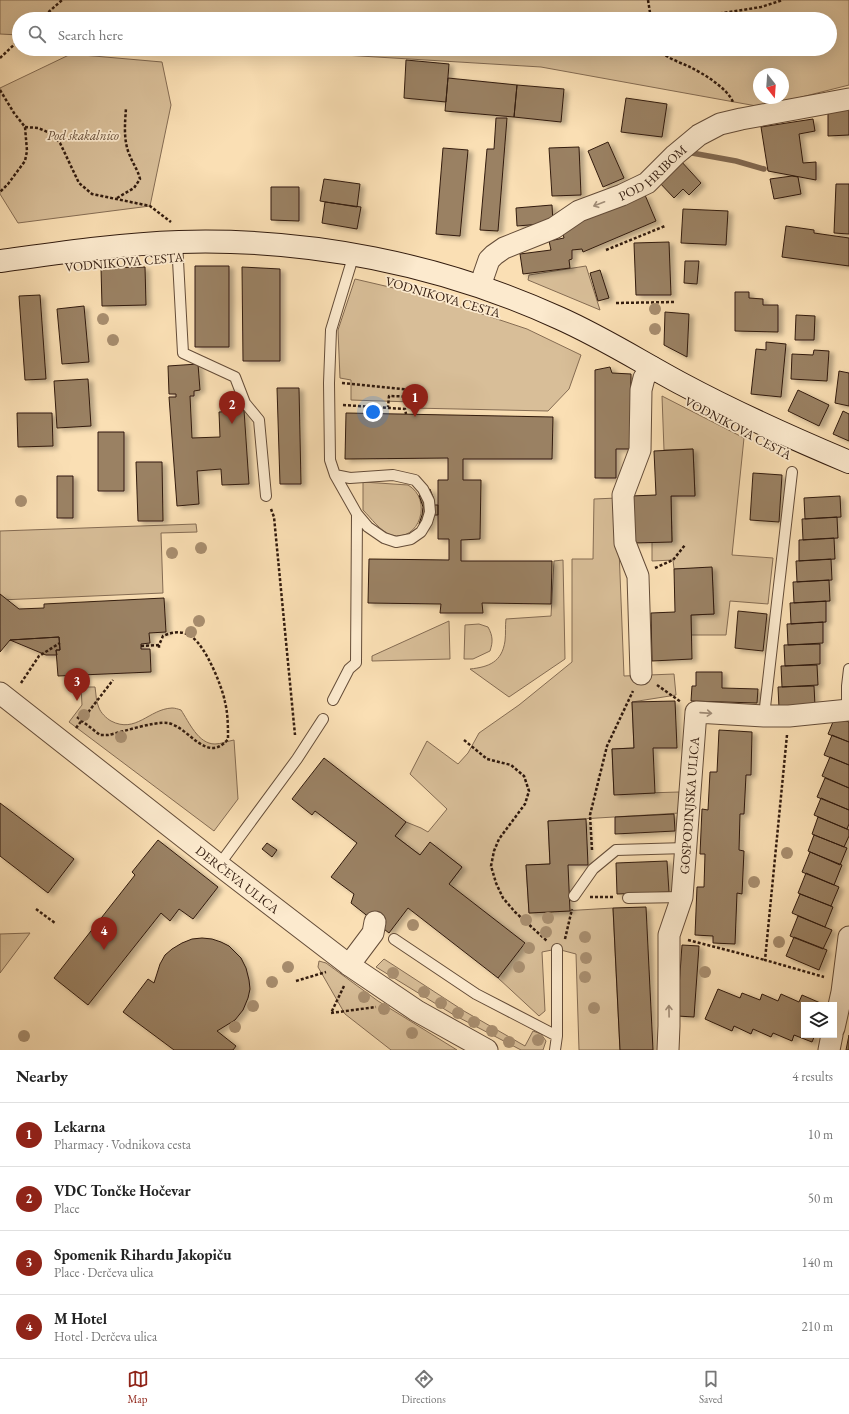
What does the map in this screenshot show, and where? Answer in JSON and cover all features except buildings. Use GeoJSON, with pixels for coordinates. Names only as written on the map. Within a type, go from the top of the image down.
{"type":"FeatureCollection","features":[{"type":"Feature","properties":{"kind":"street","name":"POD HRIBOM"},"geometry":{"type":"LineString","coordinates":[[480,286],[489,260],[504,248],[554,228],[579,211],[622,195],[647,183],[675,155],[699,135],[720,124],[849,99]]}},
{"type":"Feature","properties":{"kind":"street","name":"VODNIKOVA CESTA"},"geometry":{"type":"LineString","coordinates":[[0,261],[108,247],[174,232],[213,242],[267,243],[315,248],[354,254],[411,266],[480,286],[558,317],[601,338],[682,384],[768,427],[849,462]]}},
{"type":"Feature","properties":{"kind":"street"},"geometry":{"type":"LineString","coordinates":[[642,674],[638,576],[625,543],[623,495],[640,450],[641,390],[644,378],[652,367]]}},
{"type":"Feature","properties":{"kind":"street","name":"DERČEVA ULICA"},"geometry":{"type":"LineString","coordinates":[[0,693],[219,865],[342,972],[487,1050]]}},
{"type":"Feature","properties":{"kind":"street"},"geometry":{"type":"LineString","coordinates":[[696,712],[789,716],[848,710]]}},
{"type":"Feature","properties":{"kind":"street","name":"GOSPODINJSKA ULICA"},"geometry":{"type":"LineString","coordinates":[[668,1050],[668,935],[682,897],[696,712]]}},
{"type":"Feature","properties":{"kind":"street"},"geometry":{"type":"LineString","coordinates":[[342,972],[373,933],[375,922]]}},
{"type":"Feature","properties":{"kind":"street"},"geometry":{"type":"LineString","coordinates":[[837,1018],[845,992],[849,937]]}},
{"type":"Feature","properties":{"kind":"street"},"geometry":{"type":"LineString","coordinates":[[829,1050],[831,1038]]}},
{"type":"Feature","properties":{"kind":"lane"},"geometry":{"type":"LineString","coordinates":[[174,232],[183,353],[235,377],[245,403],[259,420],[266,496]]}},
{"type":"Feature","properties":{"kind":"lane"},"geometry":{"type":"LineString","coordinates":[[335,475],[350,478],[393,475],[415,480],[423,489],[429,501],[430,512],[427,522],[421,532],[411,539],[396,542],[384,538],[368,527],[357,514],[335,475],[330,460],[331,330],[354,254]]}},
{"type":"Feature","properties":{"kind":"lane"},"geometry":{"type":"LineString","coordinates":[[764,716],[792,472]]}},
{"type":"Feature","properties":{"kind":"lane"},"geometry":{"type":"LineString","coordinates":[[333,700],[349,669],[356,663],[357,514]]}},
{"type":"Feature","properties":{"kind":"lane"},"geometry":{"type":"LineString","coordinates":[[848,710],[847,686],[849,669]]}},
{"type":"Feature","properties":{"kind":"lane"},"geometry":{"type":"LineString","coordinates":[[219,865],[297,759],[323,719]]}},
{"type":"Feature","properties":{"kind":"lane"},"geometry":{"type":"LineString","coordinates":[[574,896],[593,869],[616,850],[686,848]]}},
{"type":"Feature","properties":{"kind":"lane"},"geometry":{"type":"LineString","coordinates":[[628,898],[682,897]]}},
{"type":"Feature","properties":{"kind":"lane"},"geometry":{"type":"LineString","coordinates":[[394,939],[476,994],[557,1036]]}},
{"type":"Feature","properties":{"kind":"lane"},"geometry":{"type":"LineString","coordinates":[[555,1050],[557,1036],[556,950]]}},
{"type":"Feature","properties":{"kind":"path"},"geometry":{"type":"LineString","coordinates":[[49,12],[62,0]]}},
{"type":"Feature","properties":{"kind":"path"},"geometry":{"type":"LineString","coordinates":[[648,0],[650,12]]}},
{"type":"Feature","properties":{"kind":"path"},"geometry":{"type":"LineString","coordinates":[[729,12],[761,7],[783,0]]}},
{"type":"Feature","properties":{"kind":"path"},"geometry":{"type":"LineString","coordinates":[[0,58],[12,47]]}},
{"type":"Feature","properties":{"kind":"path"},"geometry":{"type":"LineString","coordinates":[[666,56],[692,68],[730,94],[741,119]]}},
{"type":"Feature","properties":{"kind":"path"},"geometry":{"type":"LineString","coordinates":[[0,90],[24,126],[27,151],[25,161],[8,184],[0,192]]}},
{"type":"Feature","properties":{"kind":"path"},"geometry":{"type":"LineString","coordinates":[[116,198],[134,188],[140,179],[137,169],[129,154],[124,132],[126,108]]}},
{"type":"Feature","properties":{"kind":"path"},"geometry":{"type":"LineString","coordinates":[[24,126],[38,128],[50,133],[60,143],[79,183],[92,194],[150,206],[174,232]]}},
{"type":"Feature","properties":{"kind":"path"},"geometry":{"type":"LineString","coordinates":[[606,250],[665,226]]}},
{"type":"Feature","properties":{"kind":"path"},"geometry":{"type":"LineString","coordinates":[[616,303],[674,302]]}},
{"type":"Feature","properties":{"kind":"path"},"geometry":{"type":"LineString","coordinates":[[343,383],[423,391],[422,396],[389,396],[388,407]]}},
{"type":"Feature","properties":{"kind":"path"},"geometry":{"type":"LineString","coordinates":[[343,406],[405,409],[406,414]]}},
{"type":"Feature","properties":{"kind":"path"},"geometry":{"type":"LineString","coordinates":[[266,496],[274,516],[297,759]]}},
{"type":"Feature","properties":{"kind":"path"},"geometry":{"type":"LineString","coordinates":[[638,576],[673,560],[685,544]]}},
{"type":"Feature","properties":{"kind":"path"},"geometry":{"type":"LineString","coordinates":[[77,717],[100,735],[108,735],[160,722],[169,723],[176,726],[204,746],[216,748],[223,745],[228,739],[225,702],[216,674],[201,647],[192,637],[180,632],[163,636],[159,649]]}},
{"type":"Feature","properties":{"kind":"path"},"geometry":{"type":"LineString","coordinates":[[39,656],[60,643]]}},
{"type":"Feature","properties":{"kind":"path"},"geometry":{"type":"LineString","coordinates":[[141,646],[159,645]]}},
{"type":"Feature","properties":{"kind":"path"},"geometry":{"type":"LineString","coordinates":[[593,869],[590,815],[607,746],[642,674],[696,712]]}},
{"type":"Feature","properties":{"kind":"path"},"geometry":{"type":"LineString","coordinates":[[65,743],[113,680]]}},
{"type":"Feature","properties":{"kind":"path"},"geometry":{"type":"LineString","coordinates":[[765,960],[789,716]]}},
{"type":"Feature","properties":{"kind":"path"},"geometry":{"type":"LineString","coordinates":[[464,740],[487,759],[511,765],[524,776],[529,790],[525,804],[499,839],[494,851],[491,866],[502,898],[515,912],[556,950],[566,938],[574,896],[628,898]]}},
{"type":"Feature","properties":{"kind":"path"},"geometry":{"type":"LineString","coordinates":[[36,909],[55,924]]}},
{"type":"Feature","properties":{"kind":"path"},"geometry":{"type":"LineString","coordinates":[[668,935],[765,960],[832,980],[845,992]]}},
{"type":"Feature","properties":{"kind":"path"},"geometry":{"type":"LineString","coordinates":[[296,981],[342,972],[331,1013],[379,1007]]}},
{"type":"Feature","properties":{"kind":"green space"},"geometry":{"type":"Polygon","coordinates":[[[0,0],[849,0],[849,85],[789,100],[789,68],[753,68],[753,104],[774,104],[762,107],[541,67],[360,56],[837,56],[837,12],[12,12],[12,35],[0,34],[0,0]]]}},
{"type":"Feature","properties":{"kind":"green space","name":"Pod skakalnico"},"geometry":{"type":"Polygon","coordinates":[[[67,56],[94,56],[162,62],[171,105],[150,206],[18,223],[0,194],[0,88],[67,56]]]}},
{"type":"Feature","properties":{"kind":"green space"},"geometry":{"type":"Polygon","coordinates":[[[586,266],[600,310],[528,280],[529,275],[586,266]]]}},
{"type":"Feature","properties":{"kind":"green space"},"geometry":{"type":"Polygon","coordinates":[[[355,279],[428,296],[527,329],[581,355],[569,389],[548,411],[412,408],[412,402],[351,400],[351,380],[340,378],[338,330],[355,279]]]}},
{"type":"Feature","properties":{"kind":"green space"},"geometry":{"type":"Polygon","coordinates":[[[662,396],[744,438],[732,555],[773,558],[768,604],[730,601],[726,635],[691,635],[691,615],[714,614],[712,568],[674,569],[673,560],[652,561],[652,542],[672,541],[671,496],[695,495],[693,449],[664,450],[662,396]]]}},
{"type":"Feature","properties":{"kind":"green space"},"geometry":{"type":"Polygon","coordinates":[[[363,482],[408,485],[416,491],[420,500],[421,509],[420,518],[416,526],[409,533],[401,536],[391,535],[379,527],[363,510],[363,482]]]}},
{"type":"Feature","properties":{"kind":"green space"},"geometry":{"type":"Polygon","coordinates":[[[617,498],[624,676],[674,674],[676,695],[632,702],[634,748],[612,749],[614,794],[679,792],[680,813],[548,821],[550,864],[526,865],[529,913],[613,908],[620,1050],[579,1050],[576,954],[557,949],[542,952],[545,1011],[539,1016],[498,978],[449,884],[462,867],[433,845],[420,855],[395,836],[406,822],[428,832],[447,809],[410,774],[427,741],[458,764],[468,753],[479,733],[519,705],[572,662],[572,559],[593,559],[594,499],[617,498]]]}},
{"type":"Feature","properties":{"kind":"green space"},"geometry":{"type":"Polygon","coordinates":[[[196,524],[197,532],[161,533],[163,593],[0,600],[0,531],[196,524]]]}},
{"type":"Feature","properties":{"kind":"green space"},"geometry":{"type":"Polygon","coordinates":[[[563,560],[565,659],[509,697],[470,669],[489,665],[498,659],[505,641],[506,619],[551,616],[554,561],[563,560]]]}},
{"type":"Feature","properties":{"kind":"green space"},"geometry":{"type":"Polygon","coordinates":[[[449,621],[450,659],[372,661],[372,656],[449,621]]]}},
{"type":"Feature","properties":{"kind":"green space"},"geometry":{"type":"Polygon","coordinates":[[[479,624],[488,627],[490,630],[492,645],[490,651],[473,659],[464,659],[465,625],[479,624]]]}},
{"type":"Feature","properties":{"kind":"green space"},"geometry":{"type":"Polygon","coordinates":[[[81,687],[95,687],[99,708],[101,712],[111,721],[128,725],[164,709],[174,708],[181,710],[195,732],[209,743],[220,744],[234,740],[238,799],[214,831],[69,722],[82,705],[81,687]]]}},
{"type":"Feature","properties":{"kind":"green space"},"geometry":{"type":"Polygon","coordinates":[[[30,933],[0,973],[0,934],[30,933]]]}},
{"type":"Feature","properties":{"kind":"green space"},"geometry":{"type":"Polygon","coordinates":[[[384,959],[464,1011],[525,1046],[533,1031],[541,1034],[546,1041],[543,1050],[521,1050],[454,1015],[376,967],[384,959]]]}},
{"type":"Feature","properties":{"kind":"green space"},"geometry":{"type":"Polygon","coordinates":[[[319,961],[326,963],[378,1001],[457,1050],[391,1050],[345,1014],[318,967],[319,961]]]}},
{"type":"Feature","properties":{"kind":"waterway"},"geometry":{"type":"LineString","coordinates":[[692,153],[736,161],[764,169]]}},
{"type":"Feature","properties":{"kind":"place","name":"Lekarna"},"geometry":{"type":"Point","coordinates":[415,417]}},
{"type":"Feature","properties":{"kind":"place","name":"VDC Tončke Hočevar"},"geometry":{"type":"Point","coordinates":[232,424]}},
{"type":"Feature","properties":{"kind":"place","name":"Spomenik Rihardu Jakopiču"},"geometry":{"type":"Point","coordinates":[77,701]}},
{"type":"Feature","properties":{"kind":"place","name":"M Hotel"},"geometry":{"type":"Point","coordinates":[104,950]}}]}
